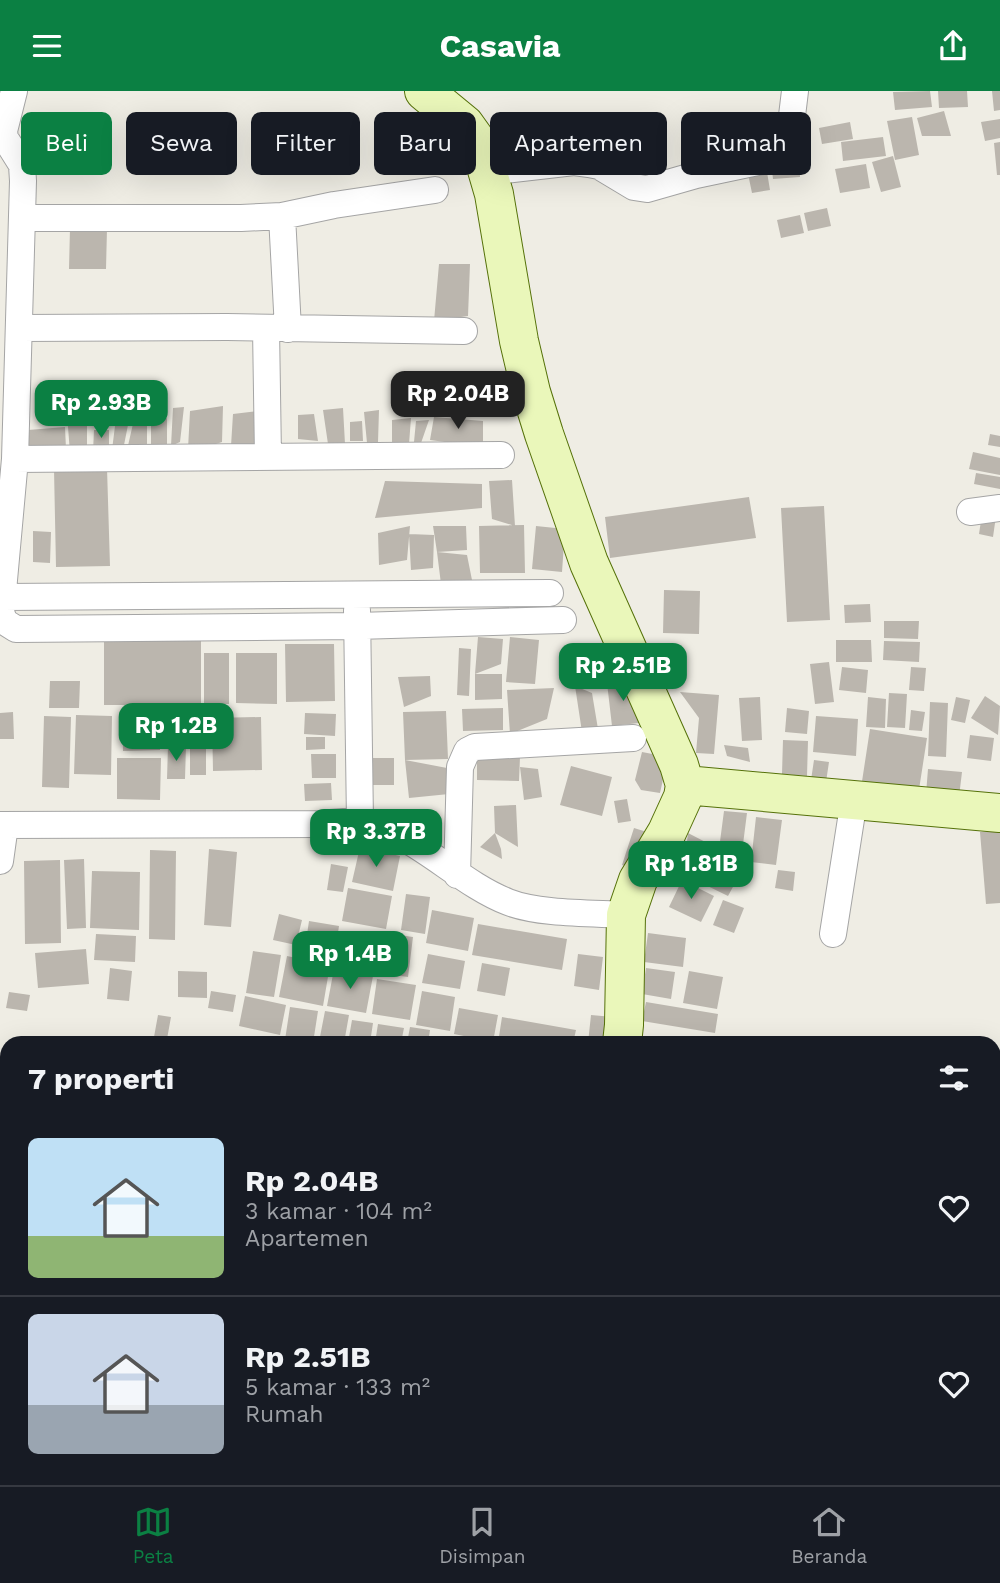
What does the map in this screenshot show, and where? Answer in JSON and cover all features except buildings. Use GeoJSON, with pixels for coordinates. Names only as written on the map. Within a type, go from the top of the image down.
{"type":"FeatureCollection","features":[{"type":"Feature","properties":{"kind":"street"},"geometry":{"type":"LineString","coordinates":[[14,91],[4,131],[5,138],[22,165],[22,218],[15,459],[1,613],[5,622],[16,629],[356,627],[563,619]]}},
{"type":"Feature","properties":{"kind":"street"},"geometry":{"type":"LineString","coordinates":[[424,91],[471,132],[480,146],[489,172],[531,393],[589,563],[679,765],[685,785],[677,814],[638,880],[626,915],[622,1036]]}},
{"type":"Feature","properties":{"kind":"street"},"geometry":{"type":"LineString","coordinates":[[489,172],[574,162],[599,166],[634,187],[647,189],[696,174],[784,156],[788,149],[795,91]]}},
{"type":"Feature","properties":{"kind":"street"},"geometry":{"type":"LineString","coordinates":[[22,218],[282,216],[334,205],[435,190]]}},
{"type":"Feature","properties":{"kind":"street"},"geometry":{"type":"LineString","coordinates":[[268,457],[282,216]]}},
{"type":"Feature","properties":{"kind":"street"},"geometry":{"type":"LineString","coordinates":[[20,328],[464,331]]}},
{"type":"Feature","properties":{"kind":"street"},"geometry":{"type":"LineString","coordinates":[[15,459],[501,455]]}},
{"type":"Feature","properties":{"kind":"street"},"geometry":{"type":"LineString","coordinates":[[970,512],[1000,508]]}},
{"type":"Feature","properties":{"kind":"street"},"geometry":{"type":"LineString","coordinates":[[3,597],[550,593]]}},
{"type":"Feature","properties":{"kind":"street"},"geometry":{"type":"LineString","coordinates":[[357,596],[360,822]]}},
{"type":"Feature","properties":{"kind":"street"},"geometry":{"type":"LineString","coordinates":[[457,875],[460,767],[467,751],[475,747],[633,738]]}},
{"type":"Feature","properties":{"kind":"street"},"geometry":{"type":"LineString","coordinates":[[685,785],[1000,813]]}},
{"type":"Feature","properties":{"kind":"street"},"geometry":{"type":"LineString","coordinates":[[833,934],[854,800]]}},
{"type":"Feature","properties":{"kind":"street"},"geometry":{"type":"LineString","coordinates":[[0,861],[3,825],[360,822],[402,838],[477,888],[512,904],[550,910],[626,915]]}}]}
